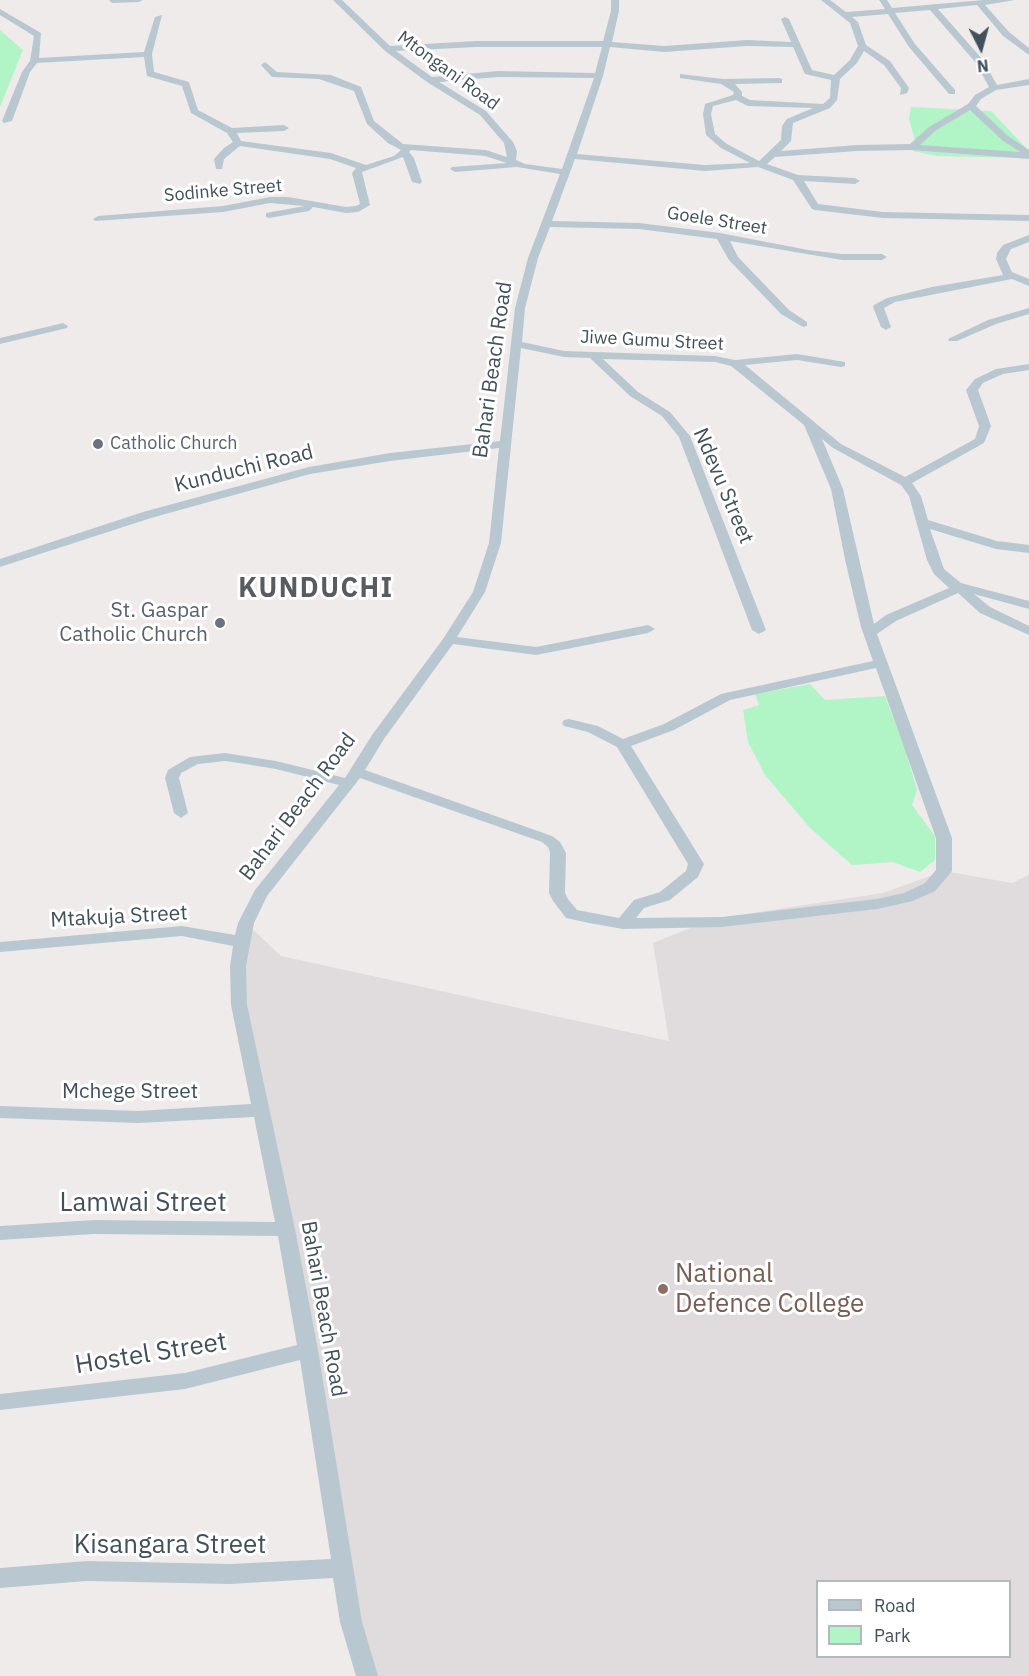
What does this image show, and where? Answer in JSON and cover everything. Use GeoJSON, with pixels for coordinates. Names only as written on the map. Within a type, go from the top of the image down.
{"type":"FeatureCollection","features":[{"type":"Feature","properties":{"kind":"street"},"geometry":{"type":"LineString","coordinates":[[112,1],[139,0]]}},
{"type":"Feature","properties":{"kind":"street","name":"Mtongani Road"},"geometry":{"type":"LineString","coordinates":[[338,0],[388,49],[430,80],[483,113],[508,142],[514,163]]}},
{"type":"Feature","properties":{"kind":"street","name":"Bahari Beach Road"},"geometry":{"type":"LineString","coordinates":[[368,1676],[351,1622],[308,1350],[286,1229],[239,1005],[238,966],[241,942],[246,923],[260,894],[352,778],[377,738],[449,640],[479,592],[488,570],[495,543],[520,308],[533,258],[573,156],[585,112],[599,76],[615,11],[615,0]]}},
{"type":"Feature","properties":{"kind":"street"},"geometry":{"type":"LineString","coordinates":[[825,0],[854,22],[862,46],[887,63],[905,88],[903,93]]}},
{"type":"Feature","properties":{"kind":"street"},"geometry":{"type":"LineString","coordinates":[[884,0],[912,45],[952,92]]}},
{"type":"Feature","properties":{"kind":"street"},"geometry":{"type":"LineString","coordinates":[[844,15],[933,8],[952,3],[1011,0]]}},
{"type":"Feature","properties":{"kind":"street"},"geometry":{"type":"LineString","coordinates":[[979,3],[1006,34],[1029,52]]}},
{"type":"Feature","properties":{"kind":"street"},"geometry":{"type":"LineString","coordinates":[[933,8],[980,62],[994,88]]}},
{"type":"Feature","properties":{"kind":"street"},"geometry":{"type":"LineString","coordinates":[[0,11],[38,36],[34,61],[26,72],[7,121]]}},
{"type":"Feature","properties":{"kind":"street"},"geometry":{"type":"LineString","coordinates":[[159,17],[148,54],[152,76],[186,84],[194,111],[231,131],[238,143]]}},
{"type":"Feature","properties":{"kind":"street"},"geometry":{"type":"LineString","coordinates":[[785,19],[810,74],[836,78]]}},
{"type":"Feature","properties":{"kind":"street"},"geometry":{"type":"LineString","coordinates":[[388,49],[476,44],[608,44],[664,49],[747,43],[795,45]]}},
{"type":"Feature","properties":{"kind":"street"},"geometry":{"type":"LineString","coordinates":[[573,156],[705,168],[739,168],[760,165],[786,141],[787,126],[790,121],[827,106],[834,98],[836,78],[854,61],[862,46]]}},
{"type":"Feature","properties":{"kind":"street"},"geometry":{"type":"LineString","coordinates":[[34,61],[148,54]]}},
{"type":"Feature","properties":{"kind":"street"},"geometry":{"type":"LineString","coordinates":[[265,65],[275,75],[319,75],[358,89],[370,122],[406,151],[417,182]]}},
{"type":"Feature","properties":{"kind":"street"},"geometry":{"type":"LineString","coordinates":[[430,80],[509,74],[599,76]]}},
{"type":"Feature","properties":{"kind":"street"},"geometry":{"type":"LineString","coordinates":[[683,76],[723,82],[780,81]]}},
{"type":"Feature","properties":{"kind":"street"},"geometry":{"type":"LineString","coordinates":[[723,82],[738,92],[737,97]]}},
{"type":"Feature","properties":{"kind":"street"},"geometry":{"type":"LineString","coordinates":[[912,147],[932,129],[971,106],[978,97],[994,88],[1029,82]]}},
{"type":"Feature","properties":{"kind":"street"},"geometry":{"type":"LineString","coordinates":[[827,106],[748,103],[737,97],[709,104],[707,114],[711,135],[724,146],[760,165],[797,178],[855,181]]}},
{"type":"Feature","properties":{"kind":"street"},"geometry":{"type":"LineString","coordinates":[[971,106],[1005,138],[1029,155]]}},
{"type":"Feature","properties":{"kind":"street"},"geometry":{"type":"LineString","coordinates":[[231,131],[284,128]]}},
{"type":"Feature","properties":{"kind":"street"},"geometry":{"type":"LineString","coordinates":[[219,167],[219,159],[238,143],[331,156],[364,167],[386,162],[406,151],[434,147],[486,153],[514,163],[566,172]]}},
{"type":"Feature","properties":{"kind":"street"},"geometry":{"type":"LineString","coordinates":[[771,155],[857,148],[912,147],[1029,155]]}},
{"type":"Feature","properties":{"kind":"street"},"geometry":{"type":"LineString","coordinates":[[455,169],[514,163]]}},
{"type":"Feature","properties":{"kind":"street","name":"Sodinke Street"},"geometry":{"type":"LineString","coordinates":[[99,219],[223,209],[270,200],[288,200],[350,210],[364,207],[357,171],[364,167]]}},
{"type":"Feature","properties":{"kind":"street"},"geometry":{"type":"LineString","coordinates":[[797,178],[811,204],[824,208],[883,215],[1029,218]]}},
{"type":"Feature","properties":{"kind":"street"},"geometry":{"type":"LineString","coordinates":[[269,215],[317,206]]}},
{"type":"Feature","properties":{"kind":"street","name":"Goele Street"},"geometry":{"type":"LineString","coordinates":[[546,224],[639,226],[720,236],[808,253],[847,257],[882,257]]}},
{"type":"Feature","properties":{"kind":"street"},"geometry":{"type":"LineString","coordinates":[[720,236],[726,242],[733,258],[785,312],[803,324]]}},
{"type":"Feature","properties":{"kind":"street"},"geometry":{"type":"LineString","coordinates":[[1029,238],[1007,247],[1002,253],[1004,268],[1013,276],[1029,283]]}},
{"type":"Feature","properties":{"kind":"street"},"geometry":{"type":"LineString","coordinates":[[886,327],[878,307],[891,300],[922,292],[1013,276]]}},
{"type":"Feature","properties":{"kind":"street"},"geometry":{"type":"LineString","coordinates":[[953,339],[992,322],[1029,311]]}},
{"type":"Feature","properties":{"kind":"street"},"geometry":{"type":"LineString","coordinates":[[0,341],[63,326]]}},
{"type":"Feature","properties":{"kind":"street","name":"Jiwe Gumu Street"},"geometry":{"type":"LineString","coordinates":[[516,344],[564,354],[715,359],[735,363],[837,446],[905,482]]}},
{"type":"Feature","properties":{"kind":"street","name":"Ndevu Street"},"geometry":{"type":"LineString","coordinates":[[594,356],[634,394],[666,414],[684,436],[759,630]]}},
{"type":"Feature","properties":{"kind":"street"},"geometry":{"type":"LineString","coordinates":[[735,363],[797,357],[841,364]]}},
{"type":"Feature","properties":{"kind":"street"},"geometry":{"type":"LineString","coordinates":[[1029,367],[1000,370],[979,381],[972,390],[985,426],[980,441],[905,482],[915,496],[933,560],[939,571],[985,610],[1001,620],[1029,631]]}},
{"type":"Feature","properties":{"kind":"street"},"geometry":{"type":"LineString","coordinates":[[181,813],[172,778],[175,770],[202,759],[225,757],[352,778],[548,839],[555,845],[558,853],[557,893],[566,909],[572,915],[623,924],[722,922],[790,916],[877,904],[908,897],[930,887],[944,871],[944,838],[870,633],[852,564],[837,489],[808,421]]}},
{"type":"Feature","properties":{"kind":"street","name":"Kunduchi Road"},"geometry":{"type":"LineString","coordinates":[[0,563],[147,515],[309,471],[390,457],[505,444]]}},
{"type":"Feature","properties":{"kind":"street"},"geometry":{"type":"LineString","coordinates":[[924,523],[996,545],[1029,549]]}},
{"type":"Feature","properties":{"kind":"street"},"geometry":{"type":"LineString","coordinates":[[870,633],[891,618],[944,596],[956,589],[954,584]]}},
{"type":"Feature","properties":{"kind":"street"},"geometry":{"type":"LineString","coordinates":[[954,584],[1029,605]]}},
{"type":"Feature","properties":{"kind":"street"},"geometry":{"type":"LineString","coordinates":[[449,640],[549,651],[648,629]]}},
{"type":"Feature","properties":{"kind":"street"},"geometry":{"type":"LineString","coordinates":[[623,745],[627,741],[669,727],[726,697],[882,663]]}},
{"type":"Feature","properties":{"kind":"street"},"geometry":{"type":"LineString","coordinates":[[569,723],[593,729],[623,745],[696,864],[693,873],[665,896],[639,904],[623,924]]}},
{"type":"Feature","properties":{"kind":"street","name":"Mtakuja Street"},"geometry":{"type":"LineString","coordinates":[[0,947],[182,931],[241,942]]}},
{"type":"Feature","properties":{"kind":"street","name":"Mchege Street"},"geometry":{"type":"LineString","coordinates":[[0,1112],[138,1117],[261,1110]]}},
{"type":"Feature","properties":{"kind":"street","name":"Lamwai Street"},"geometry":{"type":"LineString","coordinates":[[0,1233],[94,1227],[286,1229]]}},
{"type":"Feature","properties":{"kind":"street","name":"Hostel Street"},"geometry":{"type":"LineString","coordinates":[[0,1402],[185,1381],[308,1350]]}},
{"type":"Feature","properties":{"kind":"street","name":"Kisangara Street"},"geometry":{"type":"LineString","coordinates":[[0,1578],[87,1571],[230,1575],[341,1568]]}},
{"type":"Feature","properties":{"kind":"shaded area","name":"National Defence College"},"geometry":{"type":"Polygon","coordinates":[[[944,871],[1012,883],[1029,875],[1029,1676],[367,1676],[239,1005],[246,923],[281,956],[669,1041],[653,943],[713,919],[883,893],[944,871]]]}},
{"type":"Feature","properties":{"kind":"green space"},"geometry":{"type":"Polygon","coordinates":[[[0,30],[23,50],[0,107],[0,30]]]}},
{"type":"Feature","properties":{"kind":"green space"},"geometry":{"type":"Polygon","coordinates":[[[911,107],[991,111],[1029,151],[1029,158],[937,156],[913,151],[916,144],[909,119],[911,107]]]}},
{"type":"Feature","properties":{"kind":"green space"},"geometry":{"type":"Polygon","coordinates":[[[810,684],[825,700],[885,696],[906,752],[917,790],[912,805],[935,836],[935,860],[920,872],[893,862],[852,865],[810,828],[765,775],[748,742],[743,710],[759,705],[755,694],[810,684]]]}},
{"type":"Feature","properties":{"kind":"place","name":"Catholic Church"},"geometry":{"type":"Point","coordinates":[98,444]}},
{"type":"Feature","properties":{"kind":"place","name":"St. Gaspar Catholic Church"},"geometry":{"type":"Point","coordinates":[220,623]}},
{"type":"Feature","properties":{"kind":"place","name":"National Defence College"},"geometry":{"type":"Point","coordinates":[663,1289]}},
{"type":"Feature","properties":{"kind":"district","name":"KUNDUCHI"},"geometry":{"type":"Point","coordinates":[316,589]}}]}
